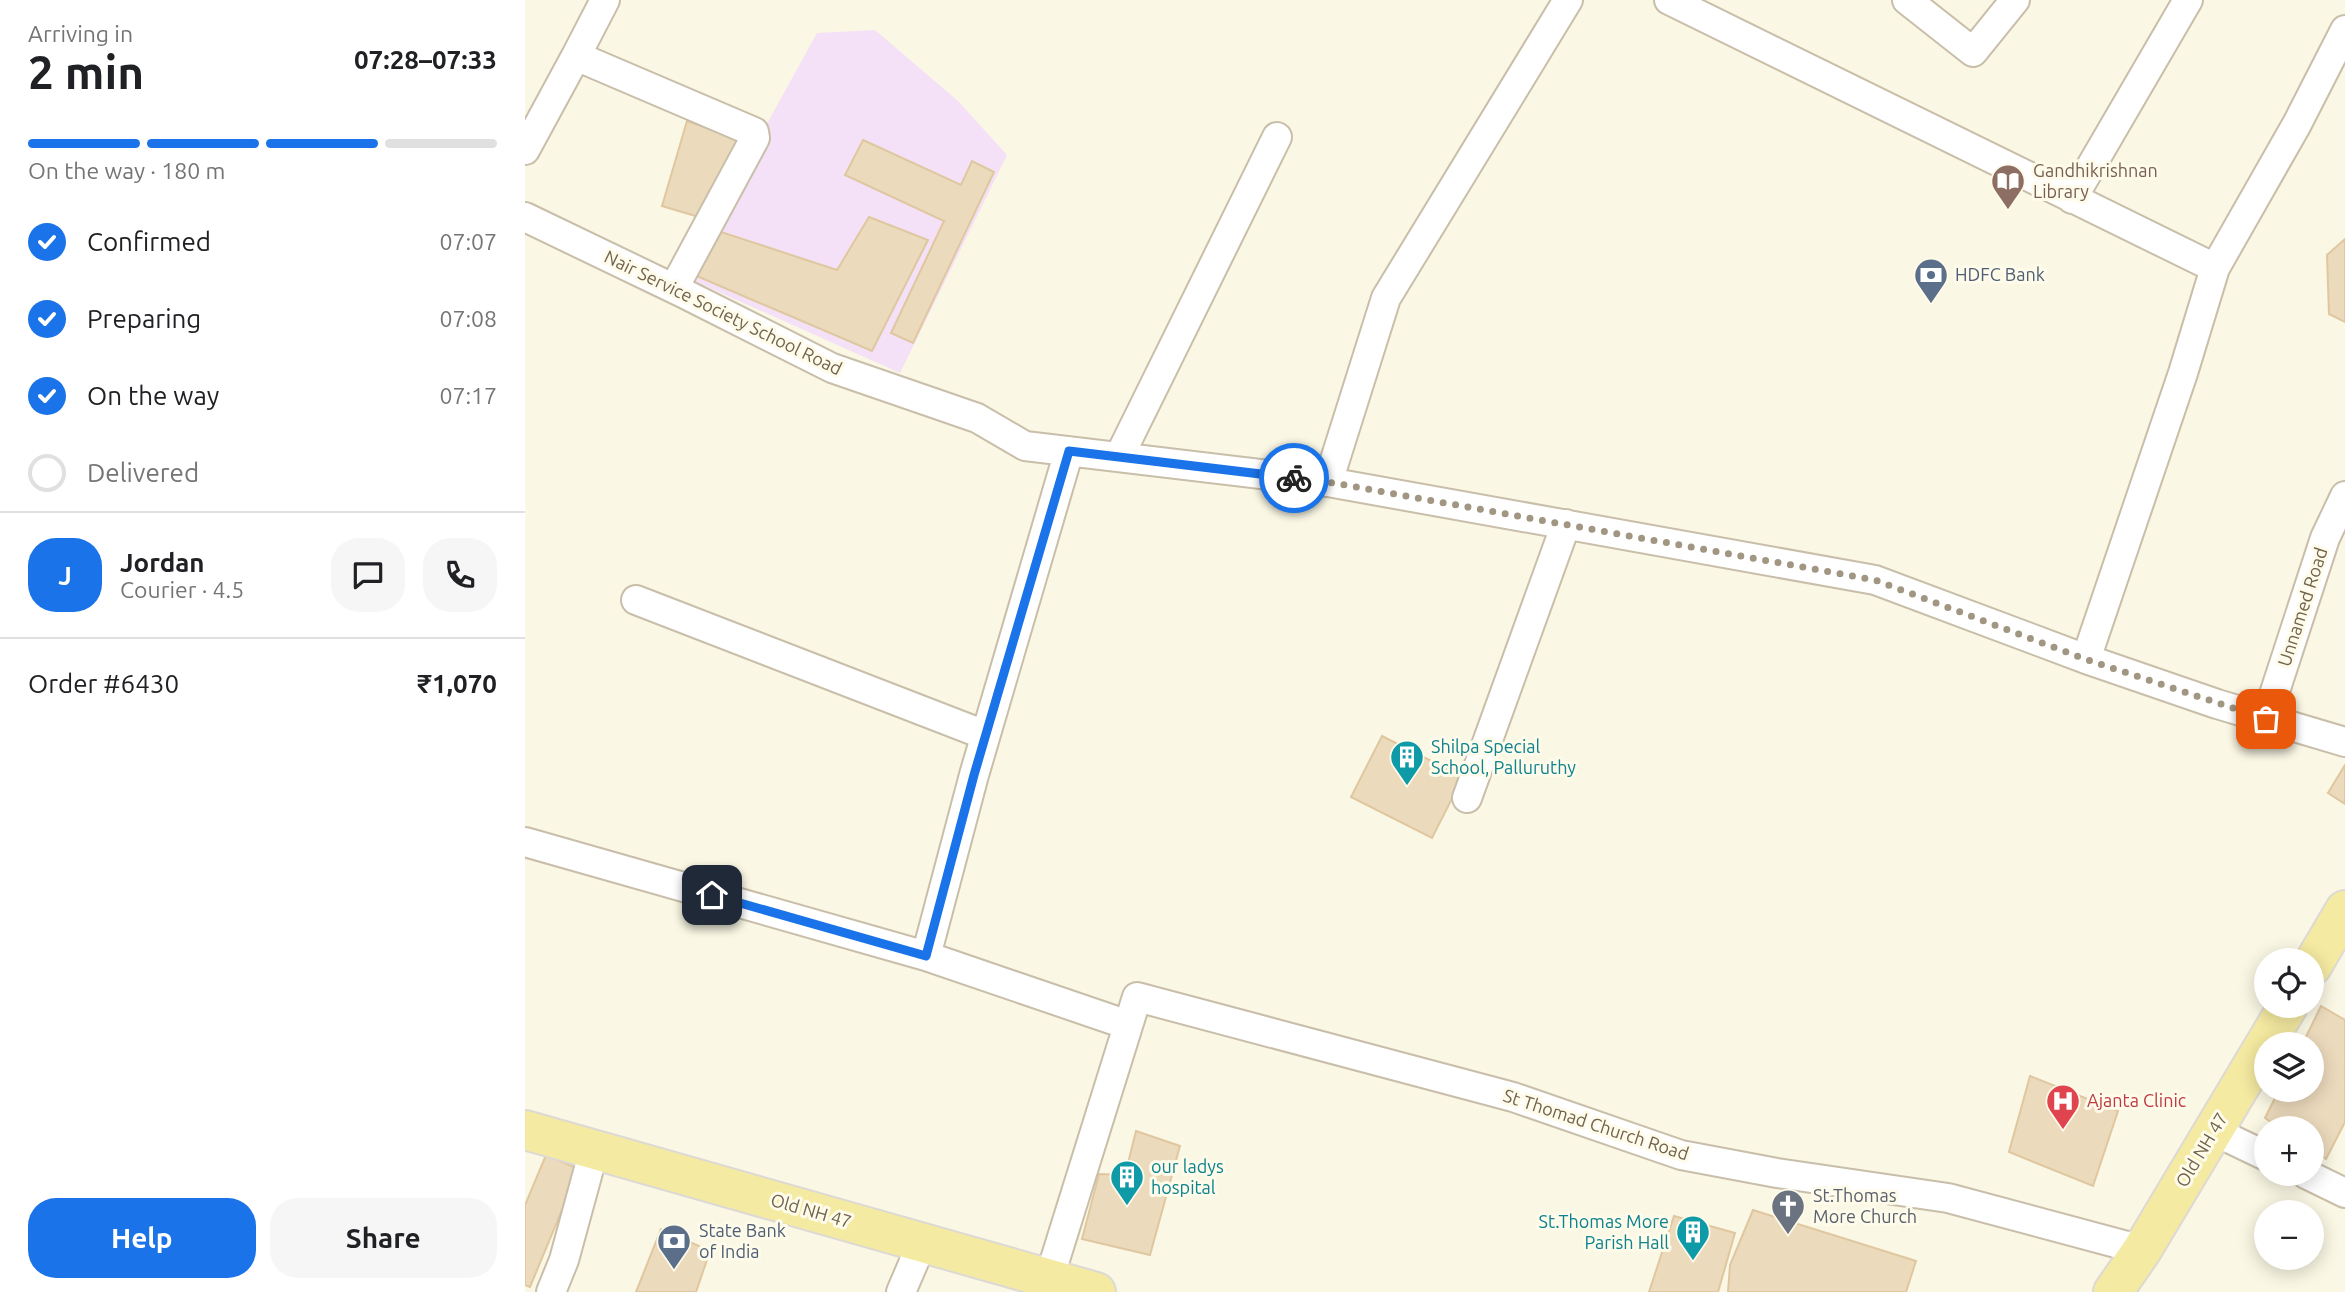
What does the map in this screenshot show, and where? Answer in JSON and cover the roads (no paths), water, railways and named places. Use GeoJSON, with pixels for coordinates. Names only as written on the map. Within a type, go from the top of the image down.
{"type":"FeatureCollection","features":[{"type":"Feature","properties":{"kind":"main road"},"geometry":{"type":"LineString","coordinates":[[2323,948],[2345,910]]}},
{"type":"Feature","properties":{"kind":"main road","name":"Old NH 47"},"geometry":{"type":"LineString","coordinates":[[2113,1292],[2142,1250],[2281,1018]]}},
{"type":"Feature","properties":{"kind":"main road","name":"Old NH 47"},"geometry":{"type":"LineString","coordinates":[[525,1130],[1096,1292]]}},
{"type":"Feature","properties":{"kind":"street"},"geometry":{"type":"LineString","coordinates":[[525,150],[605,0]]}},
{"type":"Feature","properties":{"kind":"street"},"geometry":{"type":"LineString","coordinates":[[1328,482],[1386,298],[1568,0]]}},
{"type":"Feature","properties":{"kind":"street"},"geometry":{"type":"LineString","coordinates":[[1669,0],[2215,268]]}},
{"type":"Feature","properties":{"kind":"street"},"geometry":{"type":"LineString","coordinates":[[1907,0],[1973,52],[2015,0]]}},
{"type":"Feature","properties":{"kind":"street"},"geometry":{"type":"LineString","coordinates":[[2072,199],[2188,0]]}},
{"type":"Feature","properties":{"kind":"street"},"geometry":{"type":"LineString","coordinates":[[2085,659],[2183,373],[2215,268],[2297,124],[2345,30]]}},
{"type":"Feature","properties":{"kind":"street"},"geometry":{"type":"LineString","coordinates":[[576,56],[754,132],[755,138],[674,288]]}},
{"type":"Feature","properties":{"kind":"street"},"geometry":{"type":"LineString","coordinates":[[1119,457],[1277,137]]}},
{"type":"Feature","properties":{"kind":"street","name":"Nair Service Society School Road"},"geometry":{"type":"LineString","coordinates":[[525,217],[832,368],[977,418],[1025,446],[1328,482],[1875,580],[2085,659],[2266,719],[2345,742]]}},
{"type":"Feature","properties":{"kind":"street"},"geometry":{"type":"LineString","coordinates":[[926,956],[985,735],[1069,451]]}},
{"type":"Feature","properties":{"kind":"street","name":"Unnamed Road"},"geometry":{"type":"LineString","coordinates":[[2266,719],[2325,538],[2345,496]]}},
{"type":"Feature","properties":{"kind":"street"},"geometry":{"type":"LineString","coordinates":[[1467,798],[1566,524]]}},
{"type":"Feature","properties":{"kind":"street"},"geometry":{"type":"LineString","coordinates":[[636,600],[985,735]]}},
{"type":"Feature","properties":{"kind":"street"},"geometry":{"type":"LineString","coordinates":[[525,842],[926,956],[1128,1025],[1049,1279]]}},
{"type":"Feature","properties":{"kind":"street","name":"St Thomad Church Road"},"geometry":{"type":"LineString","coordinates":[[1128,1025],[1137,997],[1513,1097],[1681,1155],[1777,1173],[1948,1198],[2142,1250]]}},
{"type":"Feature","properties":{"kind":"street"},"geometry":{"type":"LineString","coordinates":[[2214,1131],[2254,1150]]}},
{"type":"Feature","properties":{"kind":"street"},"geometry":{"type":"LineString","coordinates":[[551,1292],[564,1260],[594,1150]]}},
{"type":"Feature","properties":{"kind":"street"},"geometry":{"type":"LineString","coordinates":[[2324,1183],[2345,1193]]}},
{"type":"Feature","properties":{"kind":"street"},"geometry":{"type":"LineString","coordinates":[[901,1292],[922,1243]]}},
{"type":"Feature","properties":{"kind":"place","name":"Gandhikrishnan Library"},"geometry":{"type":"Point","coordinates":[2008,211]}},
{"type":"Feature","properties":{"kind":"place","name":"HDFC Bank"},"geometry":{"type":"Point","coordinates":[1931,305]}},
{"type":"Feature","properties":{"kind":"place","name":"Shilpa Special School, Palluruthy"},"geometry":{"type":"Point","coordinates":[1407,787]}},
{"type":"Feature","properties":{"kind":"place","name":"Ajanta Clinic"},"geometry":{"type":"Point","coordinates":[2063,1131]}},
{"type":"Feature","properties":{"kind":"place","name":"our ladys hospital"},"geometry":{"type":"Point","coordinates":[1127,1207]}},
{"type":"Feature","properties":{"kind":"place","name":"St.Thomas More Church"},"geometry":{"type":"Point","coordinates":[1788,1236]}},
{"type":"Feature","properties":{"kind":"place","name":"St.Thomas More Parish Hall"},"geometry":{"type":"Point","coordinates":[1693,1262]}},
{"type":"Feature","properties":{"kind":"place","name":"State Bank of India"},"geometry":{"type":"Point","coordinates":[674,1271]}}]}
